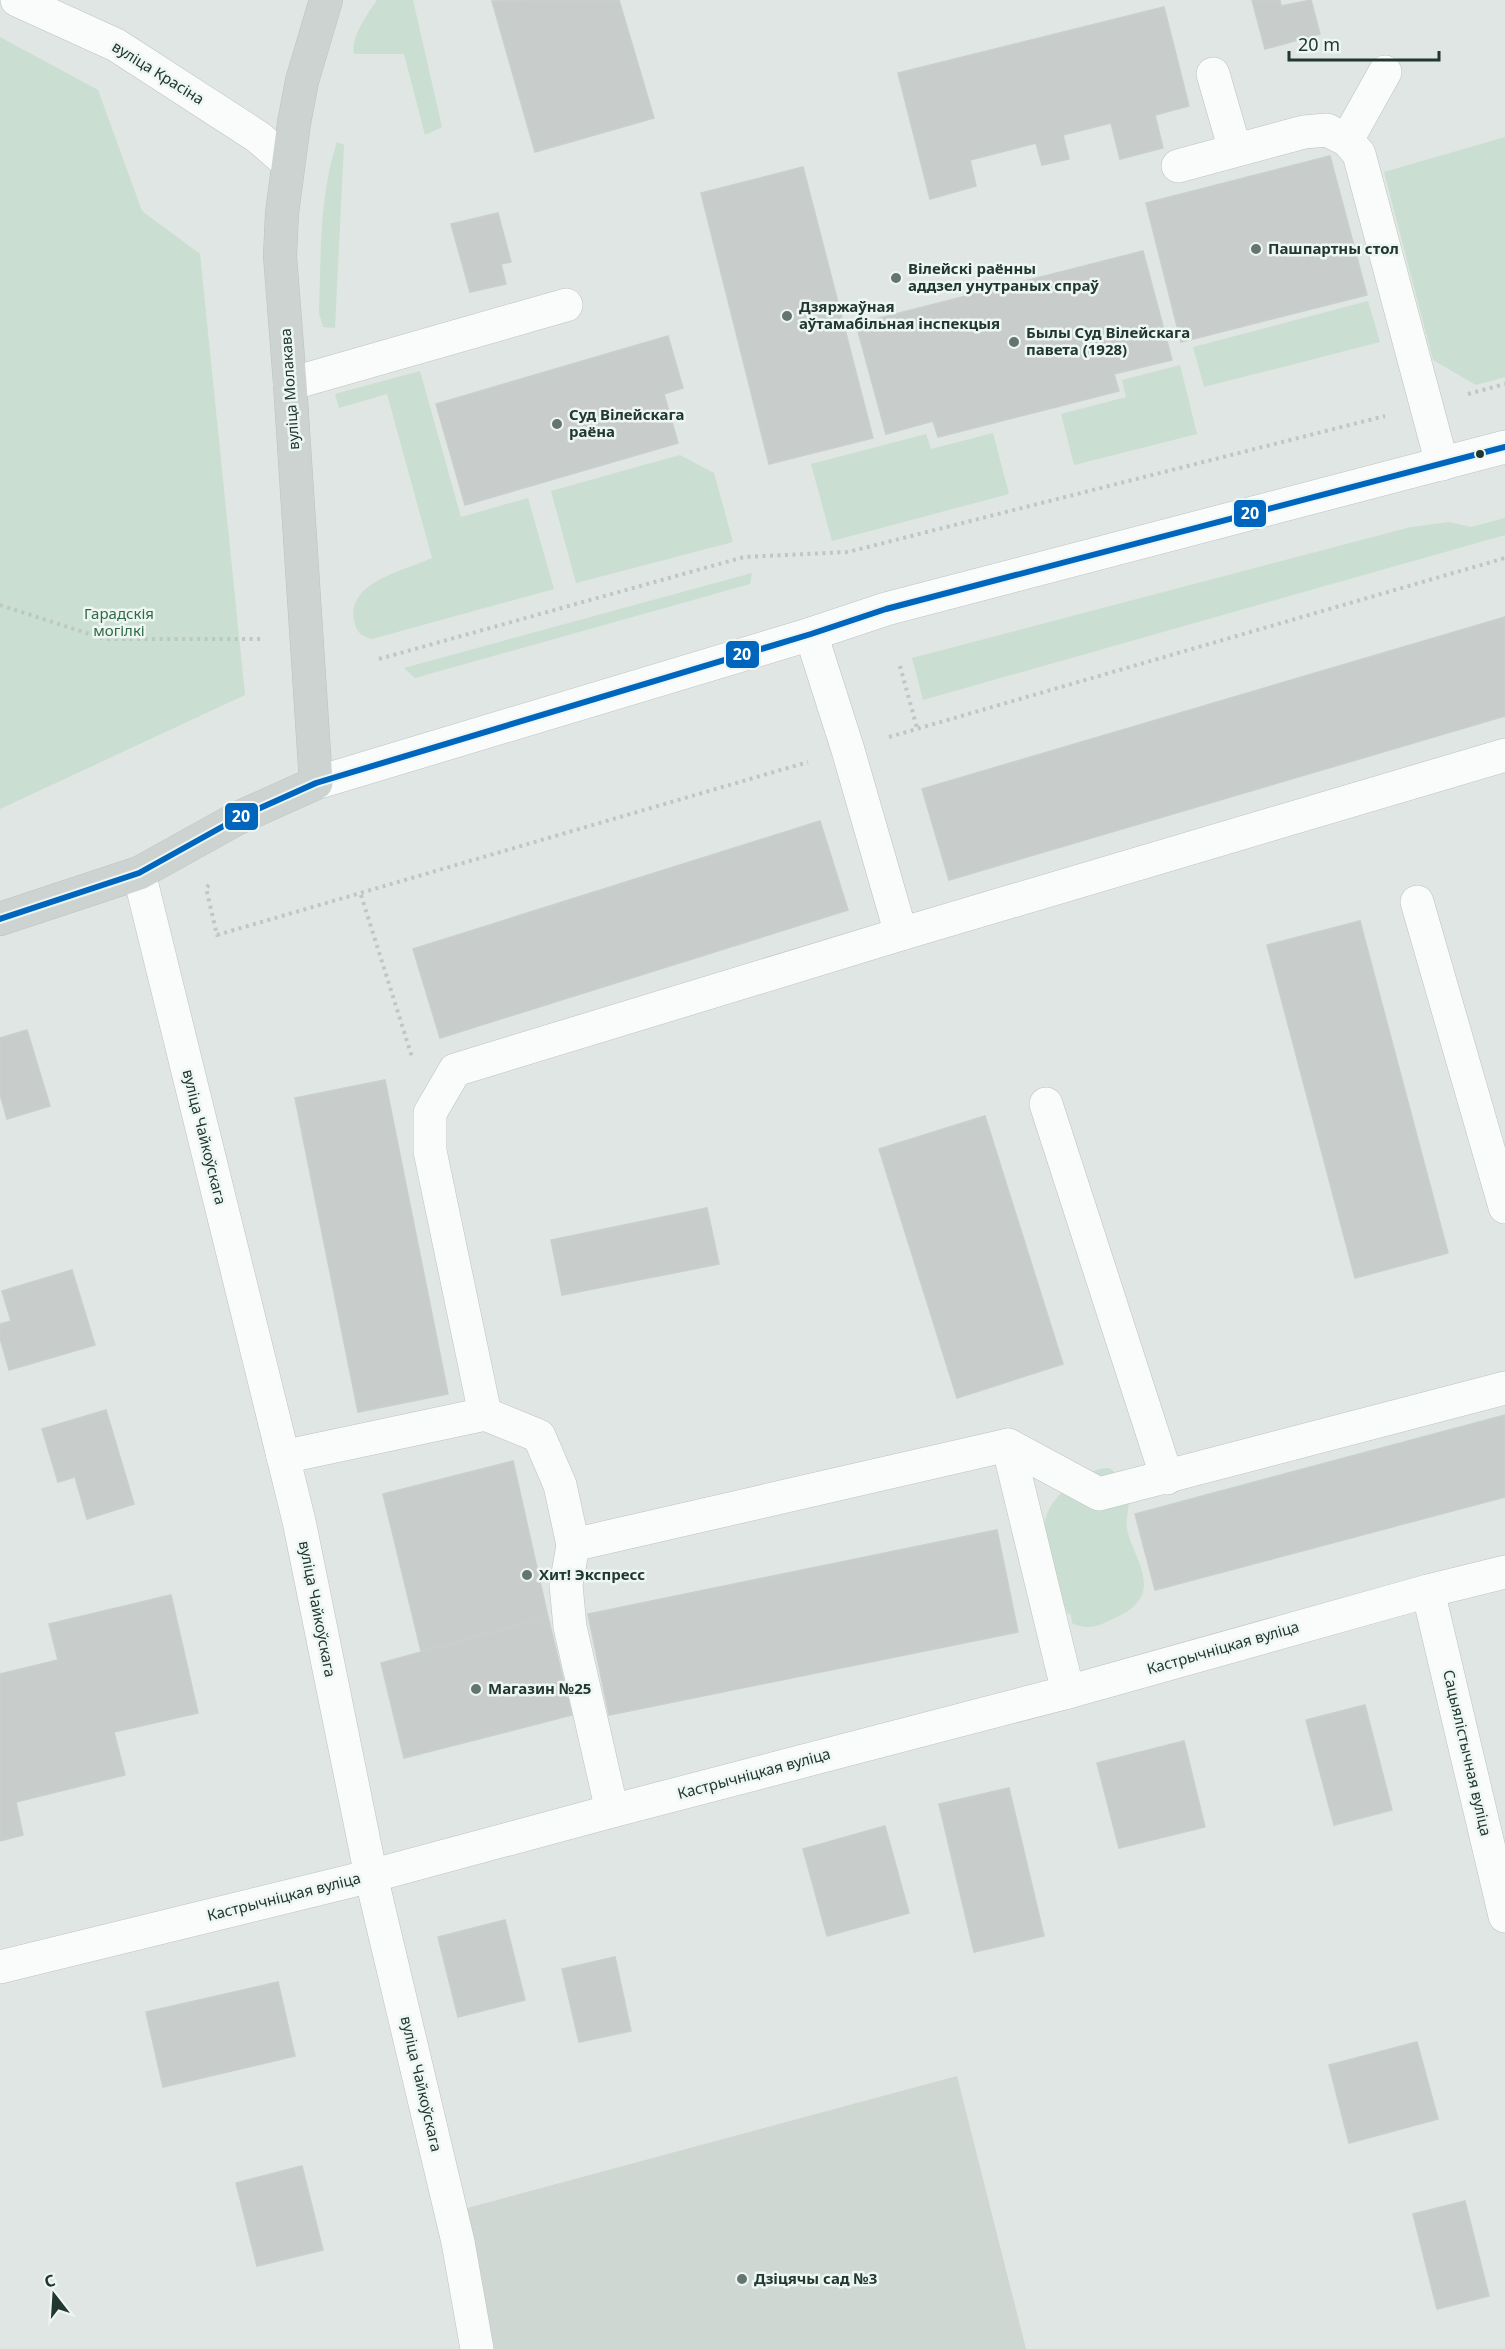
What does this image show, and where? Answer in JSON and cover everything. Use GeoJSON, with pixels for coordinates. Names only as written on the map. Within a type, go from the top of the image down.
{"type":"FeatureCollection","features":[{"type":"Feature","properties":{"kind":"main road","name":"вуліца Молакава"},"geometry":{"type":"LineString","coordinates":[[316,783],[280,256],[288,163],[302,81],[326,0]]}},
{"type":"Feature","properties":{"kind":"main road"},"geometry":{"type":"LineString","coordinates":[[0,919],[139,873],[238,818],[316,783]]}},
{"type":"Feature","properties":{"kind":"street","name":"вуліца Красіна"},"geometry":{"type":"LineString","coordinates":[[17,0],[116,45],[258,137],[288,163]]}},
{"type":"Feature","properties":{"kind":"street"},"geometry":{"type":"LineString","coordinates":[[1347,140],[1385,72]]}},
{"type":"Feature","properties":{"kind":"street"},"geometry":{"type":"LineString","coordinates":[[1213,74],[1235,150]]}},
{"type":"Feature","properties":{"kind":"street"},"geometry":{"type":"LineString","coordinates":[[1178,166],[1304,132],[1327,130],[1347,140],[1359,154],[1442,464]]}},
{"type":"Feature","properties":{"kind":"street"},"geometry":{"type":"LineString","coordinates":[[290,384],[566,305]]}},
{"type":"Feature","properties":{"kind":"street"},"geometry":{"type":"LineString","coordinates":[[316,783],[811,634],[886,609],[1505,447]]}},
{"type":"Feature","properties":{"kind":"street"},"geometry":{"type":"LineString","coordinates":[[811,634],[848,750],[901,934]]}},
{"type":"Feature","properties":{"kind":"street"},"geometry":{"type":"LineString","coordinates":[[485,1414],[430,1151],[430,1113],[455,1070],[901,934],[1505,755]]}},
{"type":"Feature","properties":{"kind":"street","name":"вуліца Чайкоўскага"},"geometry":{"type":"LineString","coordinates":[[139,873],[299,1521],[371,1876],[458,2242],[477,2349]]}},
{"type":"Feature","properties":{"kind":"street"},"geometry":{"type":"LineString","coordinates":[[1417,902],[1505,1207]]}},
{"type":"Feature","properties":{"kind":"street"},"geometry":{"type":"LineString","coordinates":[[1046,1104],[1167,1478]]}},
{"type":"Feature","properties":{"kind":"street"},"geometry":{"type":"LineString","coordinates":[[573,1545],[1008,1445],[1099,1494],[1505,1388]]}},
{"type":"Feature","properties":{"kind":"street"},"geometry":{"type":"LineString","coordinates":[[283,1457],[485,1414],[539,1436],[560,1485],[573,1545],[566,1585],[570,1627],[612,1810]]}},
{"type":"Feature","properties":{"kind":"street"},"geometry":{"type":"LineString","coordinates":[[1008,1445],[1068,1692]]}},
{"type":"Feature","properties":{"kind":"street","name":"Кастрычніцкая вуліца"},"geometry":{"type":"LineString","coordinates":[[0,1966],[371,1876],[612,1810],[1068,1692],[1428,1591],[1505,1572]]}},
{"type":"Feature","properties":{"kind":"street","name":"Сацыялістычная вуліца"},"geometry":{"type":"LineString","coordinates":[[1428,1591],[1505,1916]]}},
{"type":"Feature","properties":{"kind":"path"},"geometry":{"type":"LineString","coordinates":[[379,659],[744,557],[848,552],[1505,384]]}},
{"type":"Feature","properties":{"kind":"path"},"geometry":{"type":"LineString","coordinates":[[0,605],[105,639],[267,639]]}},
{"type":"Feature","properties":{"kind":"path"},"geometry":{"type":"LineString","coordinates":[[900,666],[917,728]]}},
{"type":"Feature","properties":{"kind":"path"},"geometry":{"type":"LineString","coordinates":[[215,880],[206,888],[217,935]]}},
{"type":"Feature","properties":{"kind":"path"},"geometry":{"type":"LineString","coordinates":[[361,895],[430,1113]]}},
{"type":"Feature","properties":{"kind":"shaded area","name":"Дзіцячы сад №3"},"geometry":{"type":"Polygon","coordinates":[[[957,2076],[1026,2349],[492,2349],[460,2210],[957,2076]]]}},
{"type":"Feature","properties":{"kind":"green space"},"geometry":{"type":"Polygon","coordinates":[[[377,0],[413,0],[442,127],[425,135],[404,54],[354,54],[357,33],[377,0]]]}},
{"type":"Feature","properties":{"kind":"green space","name":"Гарадскія могілкі"},"geometry":{"type":"Polygon","coordinates":[[[0,37],[98,90],[142,211],[200,254],[245,695],[0,809],[0,37]]]}},
{"type":"Feature","properties":{"kind":"green space"},"geometry":{"type":"Polygon","coordinates":[[[1505,137],[1505,377],[1476,385],[1433,360],[1384,172],[1505,137]]]}},
{"type":"Feature","properties":{"kind":"green space"},"geometry":{"type":"Polygon","coordinates":[[[337,142],[344,145],[335,328],[323,327],[319,313],[324,205],[337,142]]]}},
{"type":"Feature","properties":{"kind":"green space"},"geometry":{"type":"Polygon","coordinates":[[[1368,301],[1380,342],[1204,387],[1193,347],[1368,301]]]}},
{"type":"Feature","properties":{"kind":"green space"},"geometry":{"type":"Polygon","coordinates":[[[1180,365],[1197,434],[1074,465],[1061,414],[1126,397],[1122,380],[1180,365]]]}},
{"type":"Feature","properties":{"kind":"green space"},"geometry":{"type":"Polygon","coordinates":[[[420,371],[461,517],[528,498],[554,589],[372,639],[360,633],[356,628],[354,607],[360,596],[369,586],[381,579],[432,558],[387,394],[339,408],[335,394],[420,371]]]}},
{"type":"Feature","properties":{"kind":"green space"},"geometry":{"type":"Polygon","coordinates":[[[993,433],[1009,494],[832,541],[811,464],[926,434],[931,449],[993,433]]]}},
{"type":"Feature","properties":{"kind":"green space"},"geometry":{"type":"Polygon","coordinates":[[[680,455],[714,473],[733,542],[576,583],[551,491],[680,455]]]}},
{"type":"Feature","properties":{"kind":"green space"},"geometry":{"type":"Polygon","coordinates":[[[1505,518],[1505,535],[923,700],[912,658],[1411,527],[1449,522],[1471,527],[1505,518]]]}},
{"type":"Feature","properties":{"kind":"green space"},"geometry":{"type":"Polygon","coordinates":[[[752,573],[750,584],[415,678],[404,668],[752,573]]]}},
{"type":"Feature","properties":{"kind":"green space"},"geometry":{"type":"Polygon","coordinates":[[[1109,1468],[1125,1485],[1128,1493],[1127,1529],[1142,1570],[1144,1587],[1139,1600],[1127,1612],[1097,1626],[1080,1626],[1072,1623],[1071,1615],[1065,1608],[1053,1560],[1046,1548],[1044,1528],[1049,1510],[1060,1494],[1088,1474],[1109,1468]]]}},
{"type":"Feature","properties":{"kind":"building"},"geometry":{"type":"Polygon","coordinates":[[[619,0],[654,118],[535,152],[492,1],[619,0]]]}},
{"type":"Feature","properties":{"kind":"building"},"geometry":{"type":"Polygon","coordinates":[[[1252,0],[1280,0],[1281,6],[1311,0],[1320,34],[1265,49],[1252,0]]]}},
{"type":"Feature","properties":{"kind":"building"},"geometry":{"type":"Polygon","coordinates":[[[1164,7],[1189,106],[1155,115],[1163,148],[1120,159],[1111,123],[1063,135],[1069,159],[1042,165],[1036,143],[970,160],[976,186],[930,199],[898,73],[1164,7]]]}},
{"type":"Feature","properties":{"kind":"building","name":"Пашпартны стол"},"geometry":{"type":"Polygon","coordinates":[[[1330,156],[1367,295],[1181,342],[1146,203],[1330,156]]]}},
{"type":"Feature","properties":{"kind":"building","name":"Дзяржаўная аўтамабільная інспекцыя"},"geometry":{"type":"Polygon","coordinates":[[[803,167],[873,438],[769,464],[701,193],[803,167]]]}},
{"type":"Feature","properties":{"kind":"building"},"geometry":{"type":"Polygon","coordinates":[[[498,213],[511,262],[501,264],[506,284],[470,292],[451,224],[498,213]]]}},
{"type":"Feature","properties":{"kind":"building","name":"Былы Суд Вілейскага павета (1928)"},"geometry":{"type":"Polygon","coordinates":[[[1143,251],[1172,360],[1114,374],[1119,391],[938,437],[933,421],[886,434],[856,324],[1143,251]]]}},
{"type":"Feature","properties":{"kind":"building","name":"Суд Вілейскага раёна"},"geometry":{"type":"Polygon","coordinates":[[[668,336],[683,388],[664,394],[678,443],[465,505],[436,404],[668,336]]]}},
{"type":"Feature","properties":{"kind":"building"},"geometry":{"type":"Polygon","coordinates":[[[1505,617],[1505,716],[949,880],[922,789],[1505,617]]]}},
{"type":"Feature","properties":{"kind":"building"},"geometry":{"type":"Polygon","coordinates":[[[820,821],[848,910],[440,1038],[413,949],[820,821]]]}},
{"type":"Feature","properties":{"kind":"building"},"geometry":{"type":"Polygon","coordinates":[[[1360,921],[1448,1253],[1355,1278],[1267,945],[1360,921]]]}},
{"type":"Feature","properties":{"kind":"building"},"geometry":{"type":"Polygon","coordinates":[[[27,1030],[50,1106],[7,1119],[0,1094],[0,1038],[27,1030]]]}},
{"type":"Feature","properties":{"kind":"building"},"geometry":{"type":"Polygon","coordinates":[[[385,1080],[448,1394],[358,1412],[295,1098],[385,1080]]]}},
{"type":"Feature","properties":{"kind":"building"},"geometry":{"type":"Polygon","coordinates":[[[985,1116],[1063,1364],[957,1398],[879,1149],[985,1116]]]}},
{"type":"Feature","properties":{"kind":"building"},"geometry":{"type":"Polygon","coordinates":[[[707,1208],[719,1264],[562,1295],[551,1240],[707,1208]]]}},
{"type":"Feature","properties":{"kind":"building"},"geometry":{"type":"Polygon","coordinates":[[[72,1270],[95,1345],[9,1370],[0,1338],[0,1324],[11,1321],[2,1291],[72,1270]]]}},
{"type":"Feature","properties":{"kind":"building"},"geometry":{"type":"Polygon","coordinates":[[[106,1410],[134,1504],[87,1519],[75,1477],[58,1482],[42,1429],[106,1410]]]}},
{"type":"Feature","properties":{"kind":"building"},"geometry":{"type":"Polygon","coordinates":[[[1505,1415],[1505,1497],[1155,1590],[1135,1514],[1505,1415]]]}},
{"type":"Feature","properties":{"kind":"building"},"geometry":{"type":"Polygon","coordinates":[[[513,1461],[548,1617],[421,1651],[383,1494],[513,1461]]]}},
{"type":"Feature","properties":{"kind":"building"},"geometry":{"type":"Polygon","coordinates":[[[997,1530],[1018,1632],[609,1715],[588,1614],[997,1530]]]}},
{"type":"Feature","properties":{"kind":"building"},"geometry":{"type":"Polygon","coordinates":[[[171,1595],[198,1713],[114,1732],[125,1775],[16,1802],[23,1835],[0,1841],[0,1674],[58,1660],[49,1624],[171,1595]]]}},
{"type":"Feature","properties":{"kind":"building","name":"Магазин №25"},"geometry":{"type":"Polygon","coordinates":[[[548,1617],[572,1715],[404,1758],[381,1663],[548,1617]]]}},
{"type":"Feature","properties":{"kind":"building"},"geometry":{"type":"Polygon","coordinates":[[[1365,1705],[1392,1810],[1334,1825],[1306,1720],[1365,1705]]]}},
{"type":"Feature","properties":{"kind":"building"},"geometry":{"type":"Polygon","coordinates":[[[1184,1741],[1205,1827],[1119,1848],[1097,1763],[1184,1741]]]}},
{"type":"Feature","properties":{"kind":"building"},"geometry":{"type":"Polygon","coordinates":[[[1009,1788],[1044,1936],[974,1952],[939,1804],[1009,1788]]]}},
{"type":"Feature","properties":{"kind":"building"},"geometry":{"type":"Polygon","coordinates":[[[885,1826],[909,1913],[827,1936],[803,1849],[885,1826]]]}},
{"type":"Feature","properties":{"kind":"building"},"geometry":{"type":"Polygon","coordinates":[[[505,1920],[525,2000],[458,2017],[438,1937],[505,1920]]]}},
{"type":"Feature","properties":{"kind":"building"},"geometry":{"type":"Polygon","coordinates":[[[615,1957],[631,2031],[579,2042],[562,1969],[615,1957]]]}},
{"type":"Feature","properties":{"kind":"building"},"geometry":{"type":"Polygon","coordinates":[[[278,1982],[295,2056],[163,2087],[146,2012],[278,1982]]]}},
{"type":"Feature","properties":{"kind":"building"},"geometry":{"type":"Polygon","coordinates":[[[1417,2042],[1438,2119],[1349,2143],[1329,2065],[1417,2042]]]}},
{"type":"Feature","properties":{"kind":"building"},"geometry":{"type":"Polygon","coordinates":[[[302,2166],[323,2250],[257,2266],[236,2183],[302,2166]]]}},
{"type":"Feature","properties":{"kind":"building"},"geometry":{"type":"Polygon","coordinates":[[[1465,2201],[1489,2296],[1437,2309],[1413,2214],[1465,2201]]]}},
{"type":"Feature","properties":{"kind":"transit line","name":"20"},"geometry":{"type":"LineString","coordinates":[[0,919],[139,873],[238,818],[316,783],[811,634],[886,609],[1505,447]]}},
{"type":"Feature","properties":{"kind":"place","name":"Пашпартны стол"},"geometry":{"type":"Point","coordinates":[1256,249]}},
{"type":"Feature","properties":{"kind":"place","name":"Вілейскі раённы аддзел унутраных спраў"},"geometry":{"type":"Point","coordinates":[896,278]}},
{"type":"Feature","properties":{"kind":"place","name":"Дзяржаўная аўтамабільная інспекцыя"},"geometry":{"type":"Point","coordinates":[787,316]}},
{"type":"Feature","properties":{"kind":"place","name":"Былы Суд Вілейскага павета (1928)"},"geometry":{"type":"Point","coordinates":[1014,342]}},
{"type":"Feature","properties":{"kind":"place","name":"Суд Вілейскага раёна"},"geometry":{"type":"Point","coordinates":[557,424]}},
{"type":"Feature","properties":{"kind":"place","name":"Хит! Экспресс"},"geometry":{"type":"Point","coordinates":[527,1575]}},
{"type":"Feature","properties":{"kind":"place","name":"Магазин №25"},"geometry":{"type":"Point","coordinates":[476,1689]}},
{"type":"Feature","properties":{"kind":"place","name":"Дзіцячы сад №3"},"geometry":{"type":"Point","coordinates":[742,2279]}}]}
